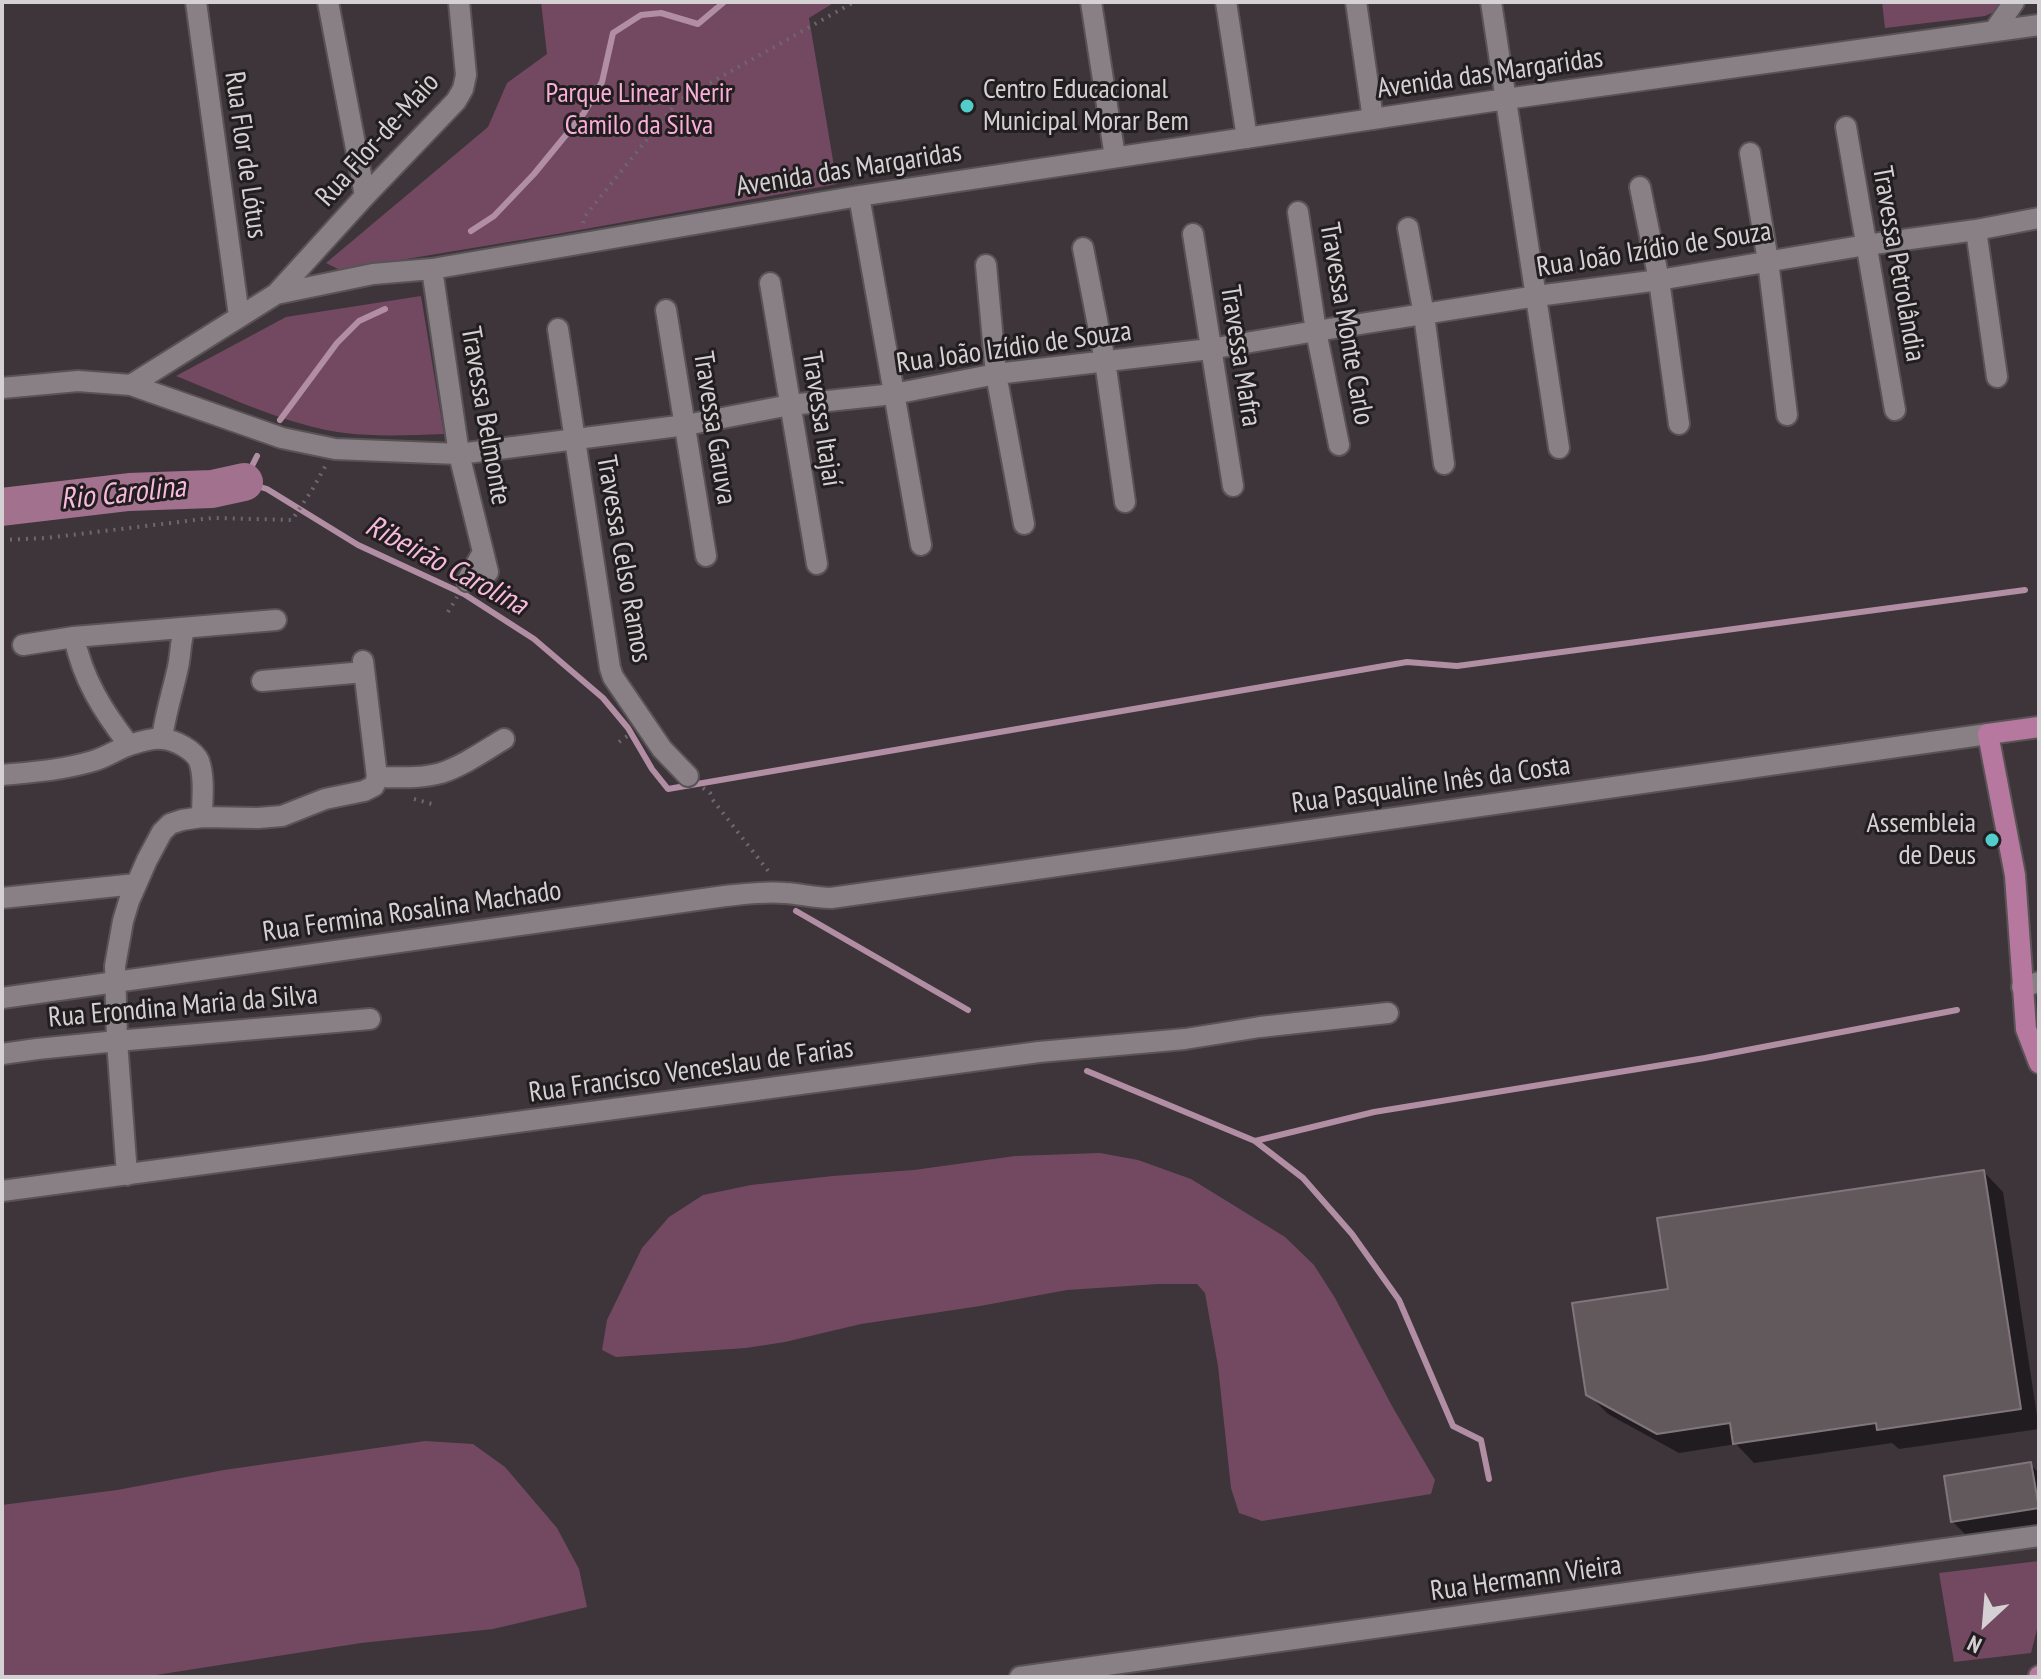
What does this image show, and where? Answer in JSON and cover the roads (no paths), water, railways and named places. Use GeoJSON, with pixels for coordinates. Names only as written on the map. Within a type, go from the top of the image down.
{"type":"FeatureCollection","features":[{"type":"Feature","properties":{"kind":"main road","name":"Rua Pasqualine Inês da Costa"},"geometry":{"type":"LineString","coordinates":[[1988,734],[2039,727]]}},
{"type":"Feature","properties":{"kind":"main road"},"geometry":{"type":"LineString","coordinates":[[1988,734],[2015,875],[2030,985],[2026,1029],[2039,1063]]}},
{"type":"Feature","properties":{"kind":"street","name":"Rua Flor de Lótus"},"geometry":{"type":"LineString","coordinates":[[196,2],[239,316]]}},
{"type":"Feature","properties":{"kind":"street"},"geometry":{"type":"LineString","coordinates":[[328,2],[365,196]]}},
{"type":"Feature","properties":{"kind":"street","name":"Rua Flor-de-Maio"},"geometry":{"type":"LineString","coordinates":[[276,294],[456,101],[466,75],[459,2]]}},
{"type":"Feature","properties":{"kind":"street"},"geometry":{"type":"LineString","coordinates":[[1091,2],[1115,157]]}},
{"type":"Feature","properties":{"kind":"street"},"geometry":{"type":"LineString","coordinates":[[1226,2],[1247,138]]}},
{"type":"Feature","properties":{"kind":"street"},"geometry":{"type":"LineString","coordinates":[[1356,2],[1373,119]]}},
{"type":"Feature","properties":{"kind":"street"},"geometry":{"type":"LineString","coordinates":[[1491,2],[1559,448]]}},
{"type":"Feature","properties":{"kind":"street"},"geometry":{"type":"LineString","coordinates":[[1994,31],[2014,2]]}},
{"type":"Feature","properties":{"kind":"street","name":"Avenida das Margaridas"},"geometry":{"type":"LineString","coordinates":[[131,385],[276,294],[373,274],[432,269],[859,196],[1115,157],[2039,25]]}},
{"type":"Feature","properties":{"kind":"street","name":"Travessa Petrolândia"},"geometry":{"type":"LineString","coordinates":[[1846,127],[1895,410]]}},
{"type":"Feature","properties":{"kind":"street"},"geometry":{"type":"LineString","coordinates":[[1750,153],[1768,261],[1787,415]]}},
{"type":"Feature","properties":{"kind":"street"},"geometry":{"type":"LineString","coordinates":[[1640,187],[1659,280],[1679,424]]}},
{"type":"Feature","properties":{"kind":"street"},"geometry":{"type":"LineString","coordinates":[[859,196],[921,545]]}},
{"type":"Feature","properties":{"kind":"street","name":"Travessa Monte Carlo"},"geometry":{"type":"LineString","coordinates":[[1298,212],[1316,331],[1339,445]]}},
{"type":"Feature","properties":{"kind":"street","name":"Rua João Izídio de Souza"},"geometry":{"type":"LineString","coordinates":[[2,388],[78,381],[131,385],[282,438],[335,449],[459,454],[686,425],[790,405],[894,394],[996,374],[1210,349],[2039,218]]}},
{"type":"Feature","properties":{"kind":"street"},"geometry":{"type":"LineString","coordinates":[[1408,228],[1424,315],[1444,464]]}},
{"type":"Feature","properties":{"kind":"street"},"geometry":{"type":"LineString","coordinates":[[1976,230],[1997,377]]}},
{"type":"Feature","properties":{"kind":"street","name":"Travessa Mafra"},"geometry":{"type":"LineString","coordinates":[[1193,234],[1233,486]]}},
{"type":"Feature","properties":{"kind":"street"},"geometry":{"type":"LineString","coordinates":[[1083,248],[1105,361],[1125,502]]}},
{"type":"Feature","properties":{"kind":"street"},"geometry":{"type":"LineString","coordinates":[[986,265],[996,374],[1024,524]]}},
{"type":"Feature","properties":{"kind":"street","name":"Travessa Belmonte"},"geometry":{"type":"LineString","coordinates":[[432,269],[459,454],[486,562],[467,581]]}},
{"type":"Feature","properties":{"kind":"street","name":"Travessa Itajaí"},"geometry":{"type":"LineString","coordinates":[[770,283],[817,564]]}},
{"type":"Feature","properties":{"kind":"street","name":"Travessa Garuva"},"geometry":{"type":"LineString","coordinates":[[666,310],[706,556]]}},
{"type":"Feature","properties":{"kind":"street","name":"Travessa Celso Ramos"},"geometry":{"type":"LineString","coordinates":[[558,329],[610,668],[662,749],[688,776]]}},
{"type":"Feature","properties":{"kind":"street"},"geometry":{"type":"LineString","coordinates":[[23,645],[74,637],[276,620]]}},
{"type":"Feature","properties":{"kind":"street"},"geometry":{"type":"LineString","coordinates":[[162,739],[185,628]]}},
{"type":"Feature","properties":{"kind":"street"},"geometry":{"type":"LineString","coordinates":[[74,637],[92,691],[129,745]]}},
{"type":"Feature","properties":{"kind":"street"},"geometry":{"type":"LineString","coordinates":[[127,1175],[115,966],[123,921],[136,884],[162,832],[170,824],[202,817],[282,816],[325,799],[364,791],[374,786],[377,777],[363,667],[262,681]]}},
{"type":"Feature","properties":{"kind":"street","name":"Rua Pasqualine Inês da Costa"},"geometry":{"type":"LineString","coordinates":[[831,898],[1988,734]]}},
{"type":"Feature","properties":{"kind":"street"},"geometry":{"type":"LineString","coordinates":[[2,775],[70,768],[107,757],[129,745],[162,739],[195,755],[202,782],[202,817]]}},
{"type":"Feature","properties":{"kind":"street"},"geometry":{"type":"LineString","coordinates":[[377,777],[438,774],[504,739]]}},
{"type":"Feature","properties":{"kind":"street"},"geometry":{"type":"LineString","coordinates":[[2,898],[136,884]]}},
{"type":"Feature","properties":{"kind":"street","name":"Rua Fermina Rosalina Machado"},"geometry":{"type":"LineString","coordinates":[[2,998],[725,896],[762,892],[831,898]]}},
{"type":"Feature","properties":{"kind":"street","name":"Rua Francisco Venceslau de Farias"},"geometry":{"type":"LineString","coordinates":[[2,1191],[1039,1052],[1185,1039],[1388,1013]]}},
{"type":"Feature","properties":{"kind":"street","name":"Rua Erondina Maria da Silva"},"geometry":{"type":"LineString","coordinates":[[2,1054],[370,1019]]}},
{"type":"Feature","properties":{"kind":"street","name":"Rua Hermann Vieira"},"geometry":{"type":"LineString","coordinates":[[1020,1677],[2039,1536]]}},
{"type":"Feature","properties":{"kind":"waterway"},"geometry":{"type":"LineString","coordinates":[[471,231],[494,216],[534,174],[584,113],[602,82],[613,33],[641,15],[661,13],[698,24],[724,2]]}},
{"type":"Feature","properties":{"kind":"waterway"},"geometry":{"type":"LineString","coordinates":[[280,420],[337,343],[359,321],[385,309]]}},
{"type":"Feature","properties":{"kind":"waterway"},"geometry":{"type":"LineString","coordinates":[[257,456],[244,482],[267,489],[358,545],[464,594],[534,639],[603,698],[628,728],[652,769],[668,789],[1407,662],[1457,666],[2025,590]]}},
{"type":"Feature","properties":{"kind":"waterway","name":"Rio Carolina"},"geometry":{"type":"LineString","coordinates":[[2,507],[129,492],[212,489],[244,482]]}},
{"type":"Feature","properties":{"kind":"waterway","name":"Ribeirão Carolina"},"geometry":{"type":"LineString","coordinates":[[796,911],[968,1010]]}},
{"type":"Feature","properties":{"kind":"waterway"},"geometry":{"type":"LineString","coordinates":[[1255,1141],[1374,1112],[1705,1058],[1957,1010]]}},
{"type":"Feature","properties":{"kind":"waterway","name":"Ribeirão Carolina"},"geometry":{"type":"LineString","coordinates":[[1087,1071],[1255,1141],[1303,1178],[1352,1234],[1399,1300],[1453,1426],[1481,1440],[1489,1479]]}},
{"type":"Feature","properties":{"kind":"place","name":"Centro Educacional Municipal Morar Bem"},"geometry":{"type":"Point","coordinates":[967,106]}},
{"type":"Feature","properties":{"kind":"place","name":"Assembleia de Deus"},"geometry":{"type":"Point","coordinates":[1992,840]}},
{"type":"Feature","properties":{"kind":"park label","name":"Parque Linear Nerir Camilo da Silva"},"geometry":{"type":"Point","coordinates":[639,110]}}]}
